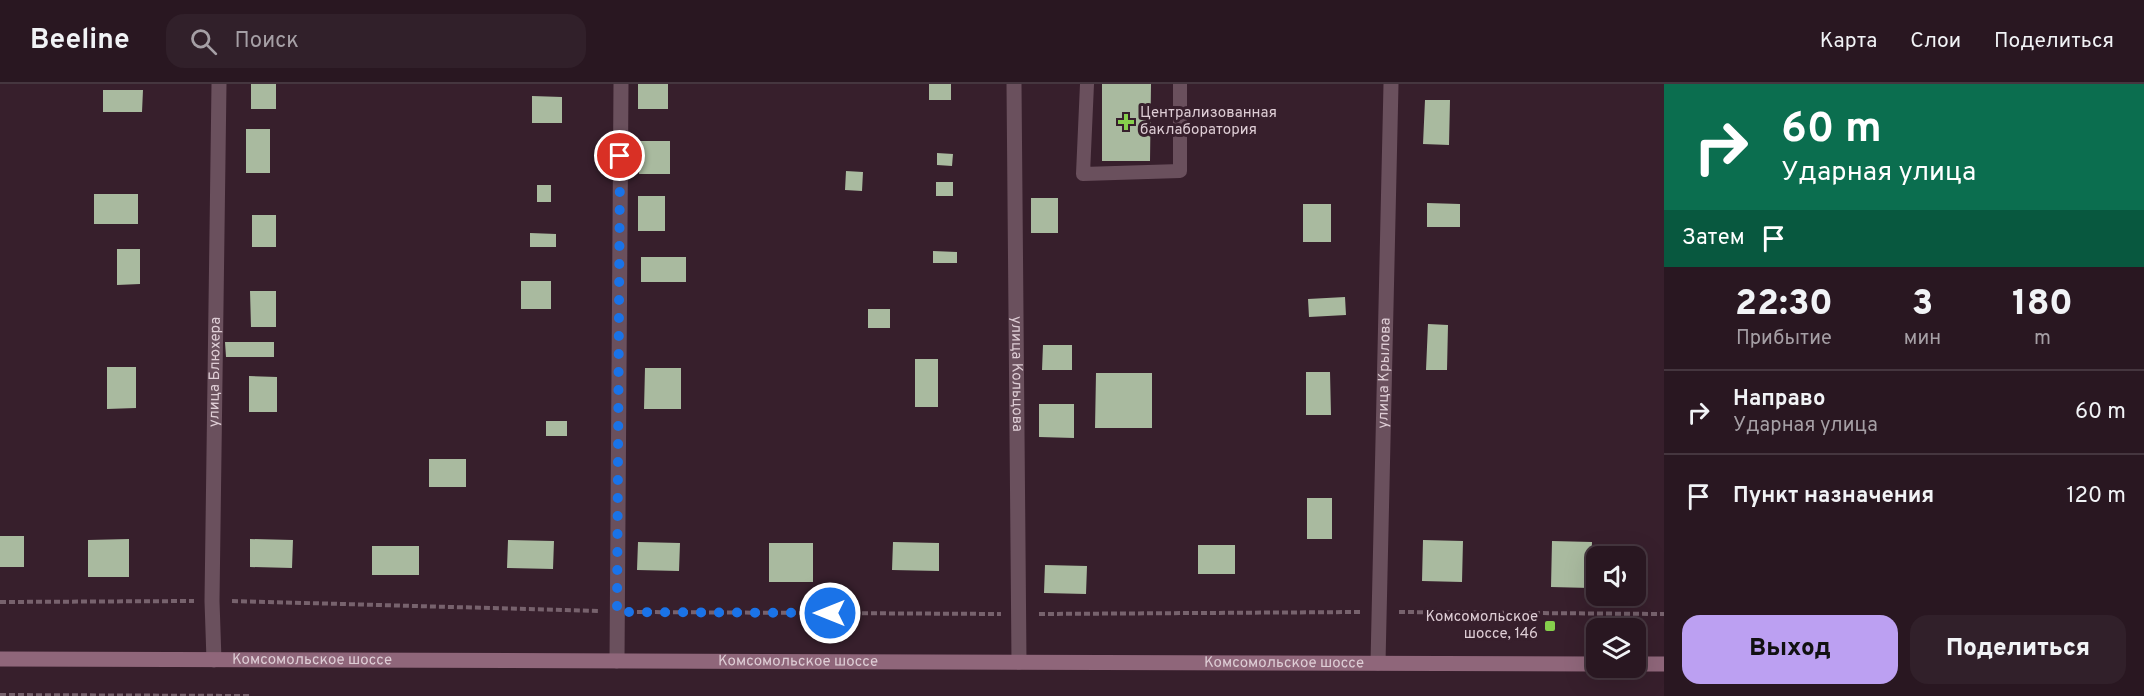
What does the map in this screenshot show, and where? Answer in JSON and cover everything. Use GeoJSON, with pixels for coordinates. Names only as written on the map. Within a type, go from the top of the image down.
{"type":"FeatureCollection","features":[{"type":"Feature","properties":{"kind":"main road","name":"Комсомольское шоссе"},"geometry":{"type":"LineString","coordinates":[[0,659],[1586,664]]}},
{"type":"Feature","properties":{"kind":"main road"},"geometry":{"type":"LineString","coordinates":[[1646,664],[1664,664]]}},
{"type":"Feature","properties":{"kind":"street","name":"улица Блюхера"},"geometry":{"type":"LineString","coordinates":[[214,660],[212,601],[219,84]]}},
{"type":"Feature","properties":{"kind":"street"},"geometry":{"type":"LineString","coordinates":[[616,661],[621,84]]}},
{"type":"Feature","properties":{"kind":"street","name":"улица Кольцова"},"geometry":{"type":"LineString","coordinates":[[1014,84],[1019,662]]}},
{"type":"Feature","properties":{"kind":"street","name":"улица Крылова"},"geometry":{"type":"LineString","coordinates":[[1378,663],[1391,84]]}},
{"type":"Feature","properties":{"kind":"lane"},"geometry":{"type":"LineString","coordinates":[[1087,84],[1083,174],[1180,171],[1180,84]]}},
{"type":"Feature","properties":{"kind":"path"},"geometry":{"type":"LineString","coordinates":[[0,602],[212,601],[617,612],[1664,614]]}},
{"type":"Feature","properties":{"kind":"path"},"geometry":{"type":"LineString","coordinates":[[0,695],[252,696]]}},
{"type":"Feature","properties":{"kind":"building"},"geometry":{"type":"Polygon","coordinates":[[[251,84],[276,84],[276,109],[251,109],[251,84]]]}},
{"type":"Feature","properties":{"kind":"building"},"geometry":{"type":"Polygon","coordinates":[[[638,84],[668,84],[668,109],[638,109],[638,84]]]}},
{"type":"Feature","properties":{"kind":"building"},"geometry":{"type":"Polygon","coordinates":[[[929,84],[951,84],[951,100],[929,100],[929,84]]]}},
{"type":"Feature","properties":{"kind":"building","name":"Централизованная баклаборатория"},"geometry":{"type":"Polygon","coordinates":[[[1102,84],[1151,84],[1150,161],[1102,161],[1102,84]]]}},
{"type":"Feature","properties":{"kind":"building"},"geometry":{"type":"Polygon","coordinates":[[[103,90],[143,90],[142,112],[103,112],[103,90]]]}},
{"type":"Feature","properties":{"kind":"building"},"geometry":{"type":"Polygon","coordinates":[[[532,96],[562,97],[562,123],[532,123],[532,96]]]}},
{"type":"Feature","properties":{"kind":"building"},"geometry":{"type":"Polygon","coordinates":[[[1425,100],[1450,100],[1449,145],[1423,144],[1425,100]]]}},
{"type":"Feature","properties":{"kind":"building"},"geometry":{"type":"Polygon","coordinates":[[[246,129],[270,129],[270,173],[246,173],[246,129]]]}},
{"type":"Feature","properties":{"kind":"building"},"geometry":{"type":"Polygon","coordinates":[[[639,141],[670,141],[670,174],[639,174],[639,141]]]}},
{"type":"Feature","properties":{"kind":"building"},"geometry":{"type":"Polygon","coordinates":[[[937,153],[953,154],[952,166],[937,165],[937,153]]]}},
{"type":"Feature","properties":{"kind":"building"},"geometry":{"type":"Polygon","coordinates":[[[846,171],[863,172],[862,191],[845,190],[846,171]]]}},
{"type":"Feature","properties":{"kind":"building"},"geometry":{"type":"Polygon","coordinates":[[[936,182],[953,182],[953,196],[936,196],[936,182]]]}},
{"type":"Feature","properties":{"kind":"building"},"geometry":{"type":"Polygon","coordinates":[[[537,185],[551,185],[551,202],[537,202],[537,185]]]}},
{"type":"Feature","properties":{"kind":"building"},"geometry":{"type":"Polygon","coordinates":[[[94,194],[138,194],[138,224],[94,224],[94,194]]]}},
{"type":"Feature","properties":{"kind":"building"},"geometry":{"type":"Polygon","coordinates":[[[638,196],[665,196],[665,231],[638,231],[638,196]]]}},
{"type":"Feature","properties":{"kind":"building"},"geometry":{"type":"Polygon","coordinates":[[[1031,198],[1058,198],[1058,233],[1031,233],[1031,198]]]}},
{"type":"Feature","properties":{"kind":"building"},"geometry":{"type":"Polygon","coordinates":[[[1427,203],[1460,204],[1460,227],[1427,227],[1427,203]]]}},
{"type":"Feature","properties":{"kind":"building"},"geometry":{"type":"Polygon","coordinates":[[[1303,204],[1331,204],[1331,242],[1303,242],[1303,204]]]}},
{"type":"Feature","properties":{"kind":"building"},"geometry":{"type":"Polygon","coordinates":[[[252,215],[276,215],[276,247],[252,247],[252,215]]]}},
{"type":"Feature","properties":{"kind":"building"},"geometry":{"type":"Polygon","coordinates":[[[530,233],[556,234],[556,247],[530,247],[530,233]]]}},
{"type":"Feature","properties":{"kind":"building"},"geometry":{"type":"Polygon","coordinates":[[[117,249],[140,249],[140,284],[117,285],[117,249]]]}},
{"type":"Feature","properties":{"kind":"building"},"geometry":{"type":"Polygon","coordinates":[[[933,251],[957,252],[957,263],[933,263],[933,251]]]}},
{"type":"Feature","properties":{"kind":"building"},"geometry":{"type":"Polygon","coordinates":[[[641,257],[686,257],[686,282],[641,282],[641,257]]]}},
{"type":"Feature","properties":{"kind":"building"},"geometry":{"type":"Polygon","coordinates":[[[521,281],[551,281],[551,309],[521,309],[521,281]]]}},
{"type":"Feature","properties":{"kind":"building"},"geometry":{"type":"Polygon","coordinates":[[[250,291],[276,291],[276,327],[251,327],[250,291]]]}},
{"type":"Feature","properties":{"kind":"building"},"geometry":{"type":"Polygon","coordinates":[[[1345,297],[1346,315],[1309,317],[1308,299],[1345,297]]]}},
{"type":"Feature","properties":{"kind":"building"},"geometry":{"type":"Polygon","coordinates":[[[868,309],[890,309],[890,328],[868,328],[868,309]]]}},
{"type":"Feature","properties":{"kind":"building"},"geometry":{"type":"Polygon","coordinates":[[[1428,324],[1448,325],[1447,370],[1426,370],[1428,324]]]}},
{"type":"Feature","properties":{"kind":"building"},"geometry":{"type":"Polygon","coordinates":[[[225,342],[274,342],[274,357],[226,357],[225,342]]]}},
{"type":"Feature","properties":{"kind":"building"},"geometry":{"type":"Polygon","coordinates":[[[1043,345],[1072,345],[1072,370],[1042,370],[1043,345]]]}},
{"type":"Feature","properties":{"kind":"building"},"geometry":{"type":"Polygon","coordinates":[[[915,359],[938,359],[938,407],[915,407],[915,359]]]}},
{"type":"Feature","properties":{"kind":"building"},"geometry":{"type":"Polygon","coordinates":[[[107,367],[136,367],[136,408],[107,409],[107,367]]]}},
{"type":"Feature","properties":{"kind":"building"},"geometry":{"type":"Polygon","coordinates":[[[645,368],[681,368],[681,409],[644,409],[645,368]]]}},
{"type":"Feature","properties":{"kind":"building"},"geometry":{"type":"Polygon","coordinates":[[[1306,372],[1330,372],[1331,415],[1306,415],[1306,372]]]}},
{"type":"Feature","properties":{"kind":"building"},"geometry":{"type":"Polygon","coordinates":[[[1096,373],[1152,373],[1152,428],[1095,428],[1096,373]]]}},
{"type":"Feature","properties":{"kind":"building"},"geometry":{"type":"Polygon","coordinates":[[[249,376],[277,377],[277,412],[249,412],[249,376]]]}},
{"type":"Feature","properties":{"kind":"building"},"geometry":{"type":"Polygon","coordinates":[[[1039,404],[1074,404],[1074,438],[1039,437],[1039,404]]]}},
{"type":"Feature","properties":{"kind":"building"},"geometry":{"type":"Polygon","coordinates":[[[546,421],[567,421],[567,436],[546,436],[546,421]]]}},
{"type":"Feature","properties":{"kind":"building"},"geometry":{"type":"Polygon","coordinates":[[[429,459],[466,459],[466,487],[429,487],[429,459]]]}},
{"type":"Feature","properties":{"kind":"building"},"geometry":{"type":"Polygon","coordinates":[[[1307,498],[1332,498],[1332,539],[1307,539],[1307,498]]]}},
{"type":"Feature","properties":{"kind":"building"},"geometry":{"type":"Polygon","coordinates":[[[0,536],[24,536],[24,567],[0,567],[0,536]]]}},
{"type":"Feature","properties":{"kind":"building"},"geometry":{"type":"Polygon","coordinates":[[[129,539],[129,577],[88,577],[88,540],[129,539]]]}},
{"type":"Feature","properties":{"kind":"building"},"geometry":{"type":"Polygon","coordinates":[[[250,539],[293,540],[292,568],[250,567],[250,539]]]}},
{"type":"Feature","properties":{"kind":"building"},"geometry":{"type":"Polygon","coordinates":[[[508,540],[554,541],[553,569],[507,568],[508,540]]]}},
{"type":"Feature","properties":{"kind":"building"},"geometry":{"type":"Polygon","coordinates":[[[1423,540],[1463,541],[1462,582],[1422,581],[1423,540]]]}},
{"type":"Feature","properties":{"kind":"building"},"geometry":{"type":"Polygon","coordinates":[[[1552,541],[1592,542],[1592,546],[1586,546],[1586,588],[1551,587],[1552,541]]]}},
{"type":"Feature","properties":{"kind":"building"},"geometry":{"type":"Polygon","coordinates":[[[638,542],[680,543],[679,571],[637,570],[638,542]]]}},
{"type":"Feature","properties":{"kind":"building"},"geometry":{"type":"Polygon","coordinates":[[[893,542],[939,543],[939,571],[892,570],[893,542]]]}},
{"type":"Feature","properties":{"kind":"building"},"geometry":{"type":"Polygon","coordinates":[[[769,543],[813,543],[813,582],[769,582],[769,543]]]}},
{"type":"Feature","properties":{"kind":"building"},"geometry":{"type":"Polygon","coordinates":[[[1198,545],[1235,545],[1235,574],[1198,574],[1198,545]]]}},
{"type":"Feature","properties":{"kind":"building"},"geometry":{"type":"Polygon","coordinates":[[[372,546],[419,546],[419,575],[372,575],[372,546]]]}},
{"type":"Feature","properties":{"kind":"building"},"geometry":{"type":"Polygon","coordinates":[[[1045,565],[1087,566],[1086,594],[1044,593],[1045,565]]]}},
{"type":"Feature","properties":{"kind":"place","name":"Централизованная баклаборатория"},"geometry":{"type":"Point","coordinates":[1126,122]}},
{"type":"Feature","properties":{"kind":"place","name":"Комсомольское шоссе, 146"},"geometry":{"type":"Point","coordinates":[1550,626]}},
{"type":"Feature","properties":{"kind":"route"},"geometry":{"type":"LineString","coordinates":[[620,156],[617,612],[830,613]]}}]}
